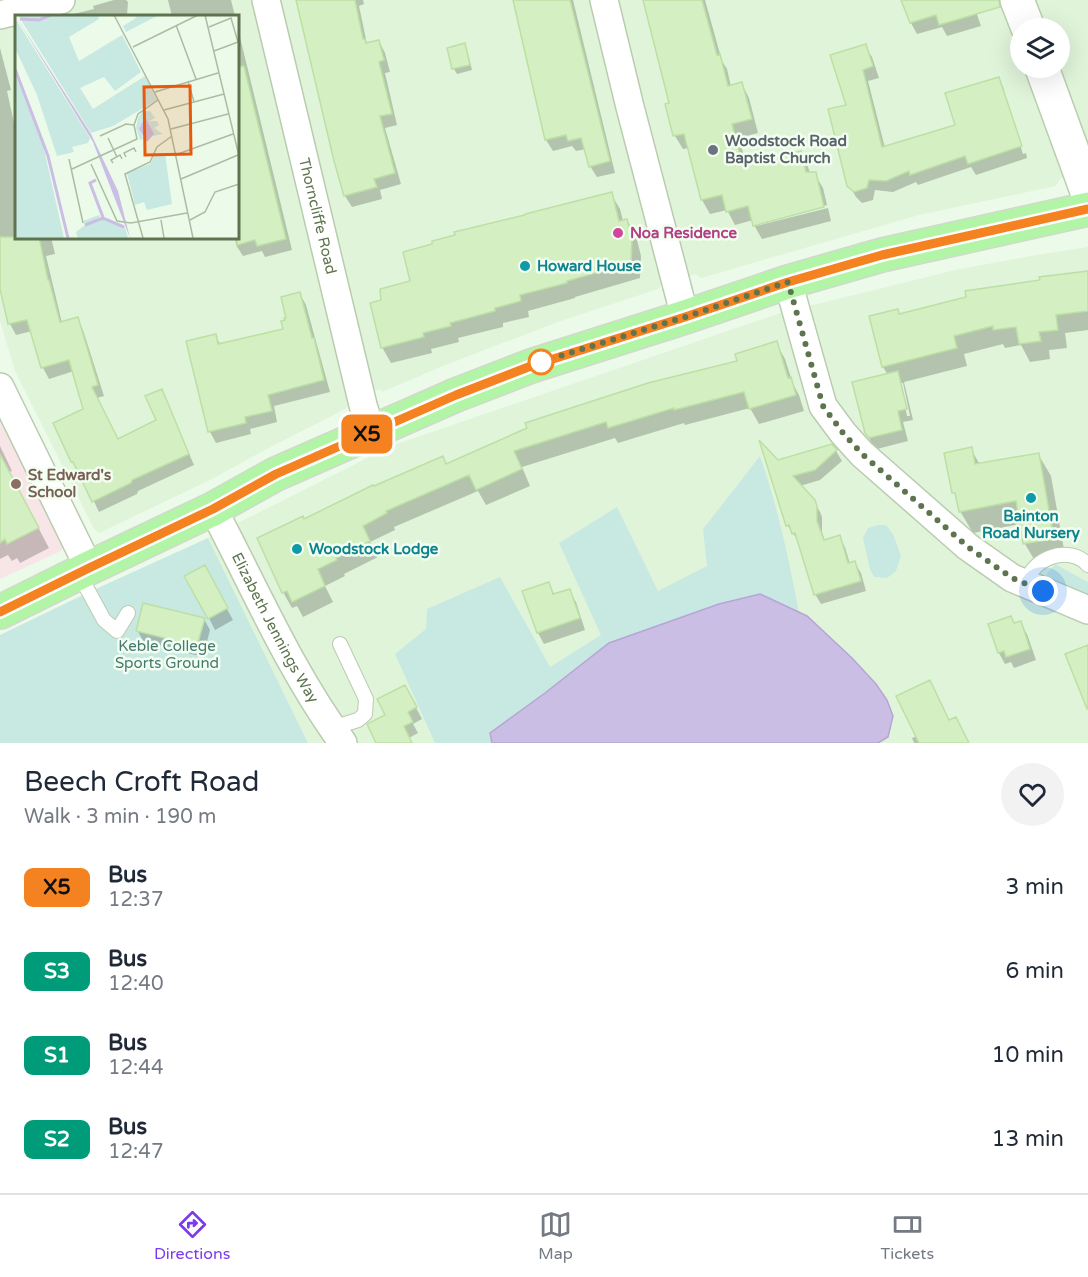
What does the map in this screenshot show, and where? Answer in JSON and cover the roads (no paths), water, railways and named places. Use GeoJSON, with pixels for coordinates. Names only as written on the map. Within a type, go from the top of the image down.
{"type":"FeatureCollection","features":[{"type":"Feature","properties":{"kind":"main road"},"geometry":{"type":"LineString","coordinates":[[1017,0],[1024,18]]}},
{"type":"Feature","properties":{"kind":"main road"},"geometry":{"type":"LineString","coordinates":[[1046,78],[1088,194]]}},
{"type":"Feature","properties":{"kind":"main road"},"geometry":{"type":"LineString","coordinates":[[0,612],[87,576],[276,474],[456,395],[531,366],[788,282],[882,255],[1088,209]]}},
{"type":"Feature","properties":{"kind":"street","name":"Thorncliffe Road"},"geometry":{"type":"LineString","coordinates":[[266,0],[371,432]]}},
{"type":"Feature","properties":{"kind":"street"},"geometry":{"type":"LineString","coordinates":[[604,0],[685,317]]}},
{"type":"Feature","properties":{"kind":"street"},"geometry":{"type":"LineString","coordinates":[[0,15],[60,6]]}},
{"type":"Feature","properties":{"kind":"street"},"geometry":{"type":"LineString","coordinates":[[788,282],[823,406],[862,454],[968,547],[1012,578],[1088,610]]}},
{"type":"Feature","properties":{"kind":"street"},"geometry":{"type":"LineString","coordinates":[[0,387],[87,576]]}},
{"type":"Feature","properties":{"kind":"street","name":"Elizabeth Jennings Way"},"geometry":{"type":"LineString","coordinates":[[213,509],[269,619],[323,716],[338,736]]}},
{"type":"Feature","properties":{"kind":"lane"},"geometry":{"type":"LineString","coordinates":[[1026,584],[1032,570],[1042,561],[1056,555],[1072,555],[1088,565]]}},
{"type":"Feature","properties":{"kind":"lane"},"geometry":{"type":"LineString","coordinates":[[87,576],[104,620],[117,631],[128,613]]}},
{"type":"Feature","properties":{"kind":"lane"},"geometry":{"type":"LineString","coordinates":[[338,736],[365,714],[366,699],[340,644]]}},
{"type":"Feature","properties":{"kind":"place","name":"Woodstock Road Baptist Church"},"geometry":{"type":"Point","coordinates":[713,150]}},
{"type":"Feature","properties":{"kind":"place","name":"Noa Residence"},"geometry":{"type":"Point","coordinates":[618,233]}},
{"type":"Feature","properties":{"kind":"place","name":"Howard House"},"geometry":{"type":"Point","coordinates":[525,266]}},
{"type":"Feature","properties":{"kind":"place","name":"St Edward's School"},"geometry":{"type":"Point","coordinates":[16,484]}},
{"type":"Feature","properties":{"kind":"place","name":"Bainton Road Nursery"},"geometry":{"type":"Point","coordinates":[1031,498]}},
{"type":"Feature","properties":{"kind":"place","name":"Woodstock Lodge"},"geometry":{"type":"Point","coordinates":[297,549]}},
{"type":"Feature","properties":{"kind":"park label","name":"Keble College Sports Ground"},"geometry":{"type":"Point","coordinates":[167,654]}}]}
